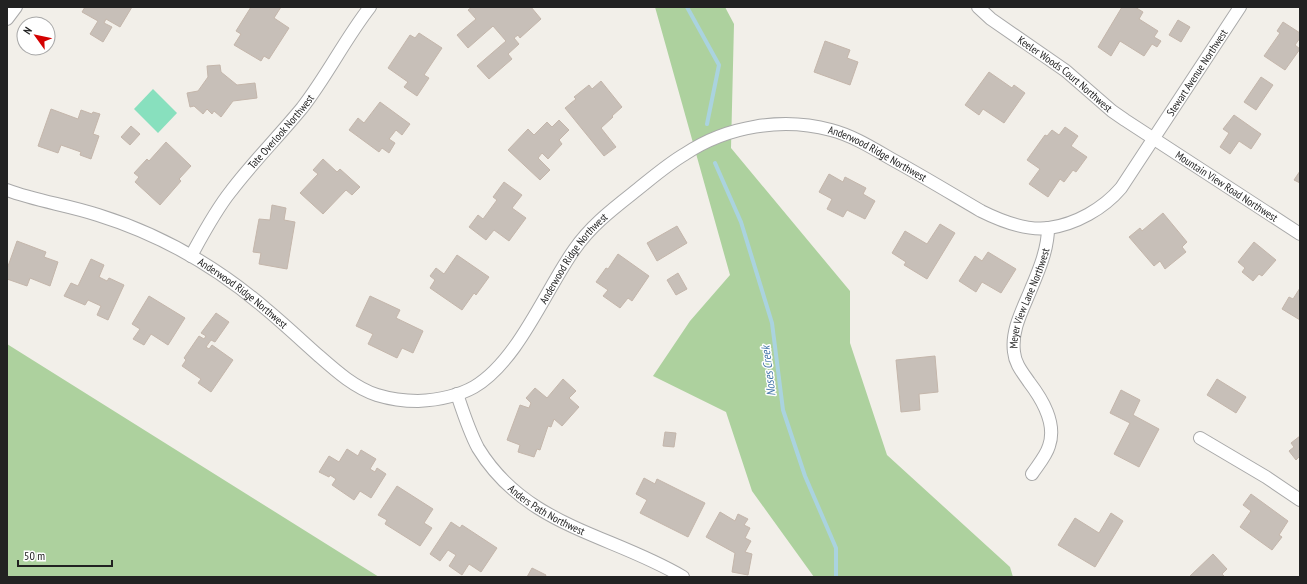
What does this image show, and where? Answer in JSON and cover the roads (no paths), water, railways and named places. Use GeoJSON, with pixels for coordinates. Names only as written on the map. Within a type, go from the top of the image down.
{"type":"FeatureCollection","features":[{"type":"Feature","properties":{"kind":"street"},"geometry":{"type":"LineString","coordinates":[[7,18],[16,7]]}},
{"type":"Feature","properties":{"kind":"street","name":"Tate Overlook Northwest"},"geometry":{"type":"LineString","coordinates":[[190,256],[224,200],[302,108],[370,7]]}},
{"type":"Feature","properties":{"kind":"street","name":"Keeler Woods Court Northwest"},"geometry":{"type":"LineString","coordinates":[[978,7],[991,19],[1066,71],[1112,111],[1153,139]]}},
{"type":"Feature","properties":{"kind":"street","name":"Stewart Avenue Northwest"},"geometry":{"type":"LineString","coordinates":[[1153,139],[1240,7]]}},
{"type":"Feature","properties":{"kind":"street","name":"Anderwood Ridge Northwest"},"geometry":{"type":"LineString","coordinates":[[7,190],[100,215],[157,238],[190,256],[247,294],[352,382],[368,391],[386,397],[413,401],[431,400],[456,394],[479,384],[503,362],[518,341],[574,250],[603,217],[686,152],[709,141],[735,132],[766,125],[804,124],[835,131],[866,145],[995,218],[1026,226],[1048,228],[1067,223],[1084,216],[1107,202],[1124,184],[1153,139]]}},
{"type":"Feature","properties":{"kind":"street","name":"Mountain View Road Northwest"},"geometry":{"type":"LineString","coordinates":[[1153,139],[1300,234]]}},
{"type":"Feature","properties":{"kind":"street","name":"Meyer View Lane Northwest"},"geometry":{"type":"LineString","coordinates":[[1032,474],[1050,445],[1051,428],[1049,418],[1042,402],[1015,360],[1014,341],[1019,317],[1041,265],[1047,243],[1048,228]]}},
{"type":"Feature","properties":{"kind":"street","name":"Anders Path Northwest"},"geometry":{"type":"LineString","coordinates":[[456,394],[470,431],[481,452],[499,476],[522,498],[560,521],[669,569],[683,577]]}},
{"type":"Feature","properties":{"kind":"street"},"geometry":{"type":"LineString","coordinates":[[1200,438],[1266,477],[1300,500]]}},
{"type":"Feature","properties":{"kind":"waterway","name":"Noses Creek"},"geometry":{"type":"LineString","coordinates":[[687,7],[719,65],[707,124]]}},
{"type":"Feature","properties":{"kind":"waterway","name":"Noses Creek"},"geometry":{"type":"LineString","coordinates":[[715,163],[741,222],[772,323],[783,410],[805,476],[836,548],[836,577]]}}]}
